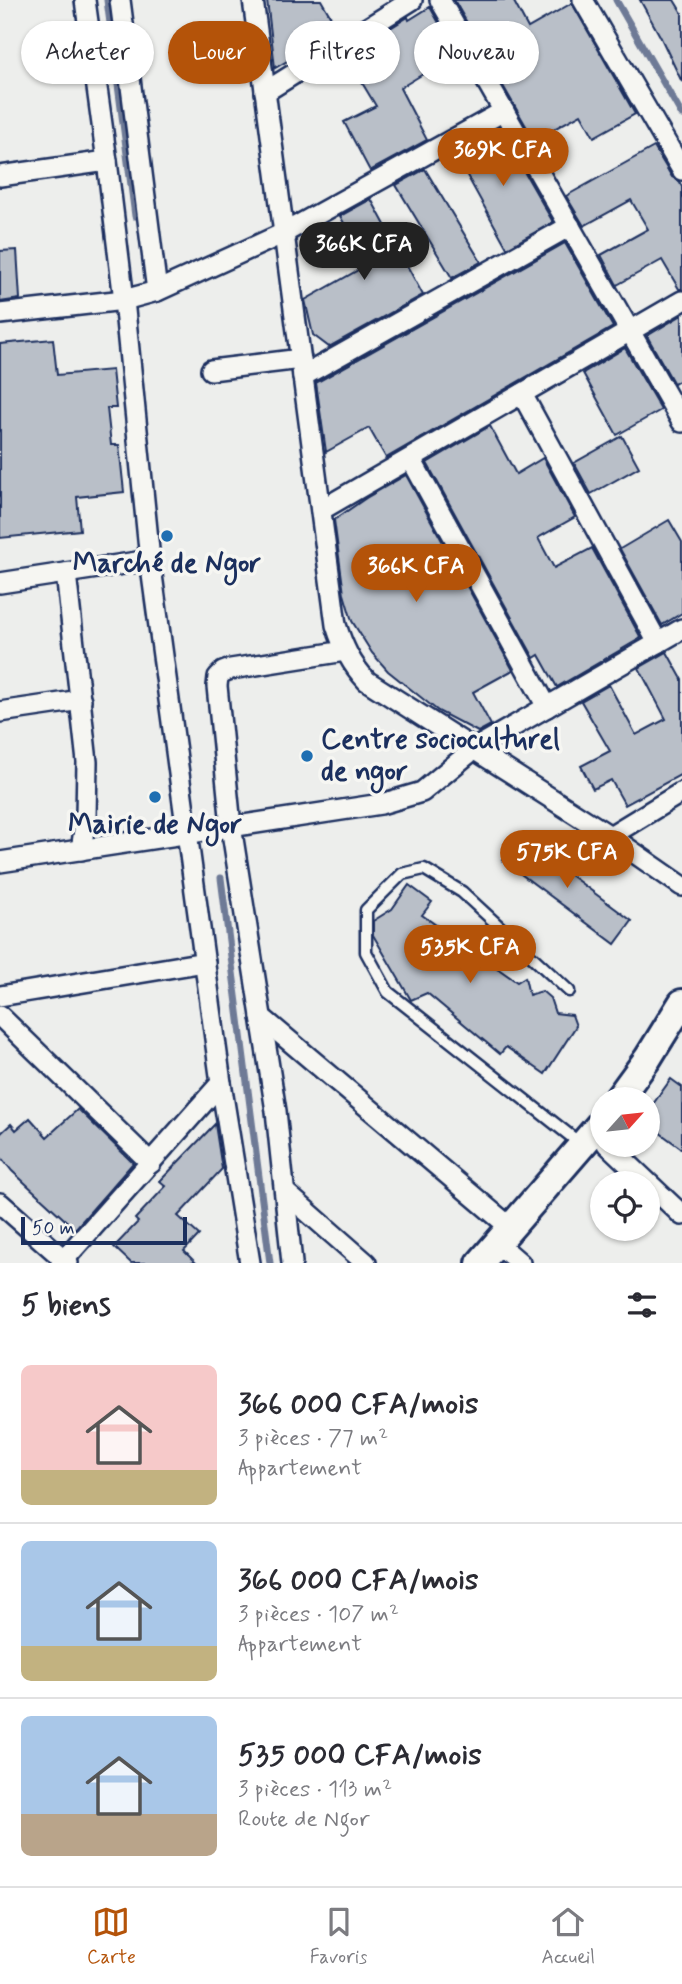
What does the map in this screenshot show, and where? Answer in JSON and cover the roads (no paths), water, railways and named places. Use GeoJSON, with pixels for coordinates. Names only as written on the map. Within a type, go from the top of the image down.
{"type":"FeatureCollection","features":[{"type":"Feature","properties":{"kind":"street"},"geometry":{"type":"LineString","coordinates":[[85,0],[124,300],[150,560],[221,1083],[250,1263]]}},
{"type":"Feature","properties":{"kind":"street"},"geometry":{"type":"LineString","coordinates":[[120,0],[157,291]]}},
{"type":"Feature","properties":{"kind":"street"},"geometry":{"type":"LineString","coordinates":[[253,0],[336,625],[345,651],[367,681],[610,836],[682,886]]}},
{"type":"Feature","properties":{"kind":"street"},"geometry":{"type":"LineString","coordinates":[[265,92],[412,0]]}},
{"type":"Feature","properties":{"kind":"street"},"geometry":{"type":"LineString","coordinates":[[440,0],[682,422]]}},
{"type":"Feature","properties":{"kind":"street"},"geometry":{"type":"LineString","coordinates":[[583,0],[682,170]]}},
{"type":"Feature","properties":{"kind":"street"},"geometry":{"type":"LineString","coordinates":[[0,314],[124,300],[157,291],[284,233],[504,111]]}},
{"type":"Feature","properties":{"kind":"street"},"geometry":{"type":"LineString","coordinates":[[0,176],[107,161]]}},
{"type":"Feature","properties":{"kind":"street"},"geometry":{"type":"LineString","coordinates":[[211,370],[302,368],[570,226]]}},
{"type":"Feature","properties":{"kind":"street"},"geometry":{"type":"LineString","coordinates":[[321,510],[682,301]]}},
{"type":"Feature","properties":{"kind":"street"},"geometry":{"type":"LineString","coordinates":[[522,394],[659,643]]}},
{"type":"Feature","properties":{"kind":"street"},"geometry":{"type":"LineString","coordinates":[[411,459],[547,707]]}},
{"type":"Feature","properties":{"kind":"street"},"geometry":{"type":"LineString","coordinates":[[0,583],[150,560]]}},
{"type":"Feature","properties":{"kind":"street"},"geometry":{"type":"LineString","coordinates":[[66,573],[87,772],[86,817],[81,850]]}},
{"type":"Feature","properties":{"kind":"street"},"geometry":{"type":"LineString","coordinates":[[0,862],[381,804],[422,792],[474,749],[682,629]]}},
{"type":"Feature","properties":{"kind":"street"},"geometry":{"type":"LineString","coordinates":[[292,1263],[276,1111],[231,826],[217,687],[218,677],[231,669],[345,651]]}},
{"type":"Feature","properties":{"kind":"street"},"geometry":{"type":"LineString","coordinates":[[0,712],[80,700]]}},
{"type":"Feature","properties":{"kind":"street"},"geometry":{"type":"LineString","coordinates":[[610,836],[682,792]]}},
{"type":"Feature","properties":{"kind":"street"},"geometry":{"type":"LineString","coordinates":[[0,996],[205,962]]}},
{"type":"Feature","properties":{"kind":"street"},"geometry":{"type":"LineString","coordinates":[[627,1087],[682,1003]]}},
{"type":"Feature","properties":{"kind":"street"},"geometry":{"type":"LineString","coordinates":[[0,1016],[151,1163]]}},
{"type":"Feature","properties":{"kind":"street"},"geometry":{"type":"LineString","coordinates":[[261,1017],[497,1245],[520,1263]]}},
{"type":"Feature","properties":{"kind":"street"},"geometry":{"type":"LineString","coordinates":[[0,1203],[64,1262],[221,1083]]}},
{"type":"Feature","properties":{"kind":"street"},"geometry":{"type":"LineString","coordinates":[[497,1245],[590,1146]]}},
{"type":"Feature","properties":{"kind":"street"},"geometry":{"type":"LineString","coordinates":[[620,1157],[682,1215]]}},
{"type":"Feature","properties":{"kind":"street"},"geometry":{"type":"LineString","coordinates":[[285,1192],[366,1263]]}},
{"type":"Feature","properties":{"kind":"lane"},"geometry":{"type":"LineString","coordinates":[[569,991],[462,892],[424,869],[402,874],[366,910],[366,952],[388,992],[590,1131]]}},
{"type":"Feature","properties":{"kind":"waterway"},"geometry":{"type":"LineString","coordinates":[[107,0],[135,216]]}},
{"type":"Feature","properties":{"kind":"waterway"},"geometry":{"type":"LineString","coordinates":[[616,0],[682,115]]}},
{"type":"Feature","properties":{"kind":"waterway"},"geometry":{"type":"LineString","coordinates":[[221,878],[270,1263]]}},
{"type":"Feature","properties":{"kind":"place","name":"Marché de Ngor"},"geometry":{"type":"Point","coordinates":[167,536]}},
{"type":"Feature","properties":{"kind":"place","name":"Centre socioculturel de ngor"},"geometry":{"type":"Point","coordinates":[307,756]}},
{"type":"Feature","properties":{"kind":"place","name":"Mairie de Ngor"},"geometry":{"type":"Point","coordinates":[155,797]}}]}
